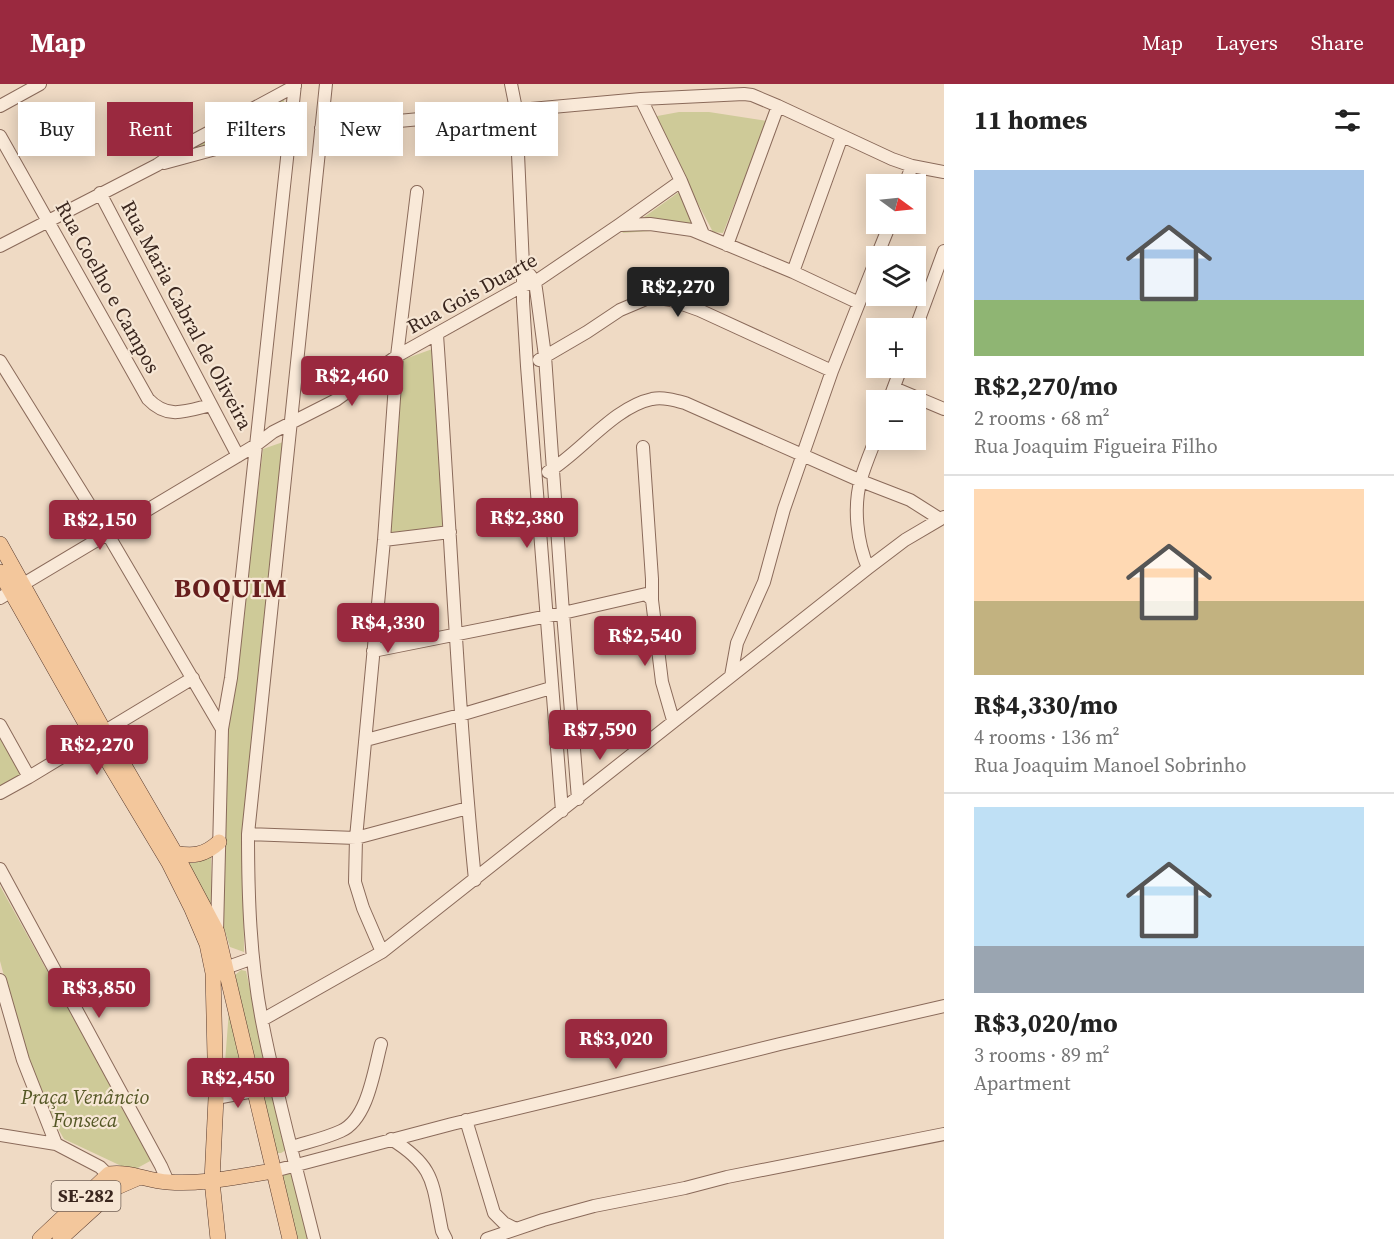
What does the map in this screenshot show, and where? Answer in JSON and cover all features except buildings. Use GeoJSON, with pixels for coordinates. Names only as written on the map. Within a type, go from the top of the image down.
{"type":"FeatureCollection","features":[{"type":"Feature","properties":{"kind":"main road"},"geometry":{"type":"LineString","coordinates":[[0,544],[11,591]]}},
{"type":"Feature","properties":{"kind":"main road"},"geometry":{"type":"LineString","coordinates":[[0,572],[175,853],[217,932],[220,971],[212,1181],[218,1239]]}},
{"type":"Feature","properties":{"kind":"main road"},"geometry":{"type":"LineString","coordinates":[[99,734],[169,863],[220,971],[254,1091],[290,1239]]}},
{"type":"Feature","properties":{"kind":"main road"},"geometry":{"type":"LineString","coordinates":[[175,853],[187,856],[199,854],[210,850],[219,842]]}},
{"type":"Feature","properties":{"kind":"main road"},"geometry":{"type":"LineString","coordinates":[[212,1181],[274,1171]]}},
{"type":"Feature","properties":{"kind":"main road","name":"SE-282"},"geometry":{"type":"LineString","coordinates":[[40,1239],[113,1180],[140,1177],[168,1182],[212,1181]]}},
{"type":"Feature","properties":{"kind":"main road","name":"SE-282"},"geometry":{"type":"LineString","coordinates":[[60,1239],[113,1180]]}},
{"type":"Feature","properties":{"kind":"street"},"geometry":{"type":"LineString","coordinates":[[0,106],[40,84]]}},
{"type":"Feature","properties":{"kind":"street"},"geometry":{"type":"LineString","coordinates":[[324,102],[326,84]]}},
{"type":"Feature","properties":{"kind":"street"},"geometry":{"type":"LineString","coordinates":[[511,84],[515,102]]}},
{"type":"Feature","properties":{"kind":"street"},"geometry":{"type":"LineString","coordinates":[[293,102],[295,85]]}},
{"type":"Feature","properties":{"kind":"street"},"geometry":{"type":"LineString","coordinates":[[0,246],[157,165],[191,142],[295,85]]}},
{"type":"Feature","properties":{"kind":"street"},"geometry":{"type":"LineString","coordinates":[[558,106],[641,99],[752,95],[892,159],[912,166],[944,172]]}},
{"type":"Feature","properties":{"kind":"street"},"geometry":{"type":"LineString","coordinates":[[641,99],[681,181],[703,234]]}},
{"type":"Feature","properties":{"kind":"street"},"geometry":{"type":"LineString","coordinates":[[727,245],[778,106]]}},
{"type":"Feature","properties":{"kind":"street","name":"Rua Coelho e Campos"},"geometry":{"type":"LineString","coordinates":[[0,136],[148,399],[157,409],[175,412],[211,405]]}},
{"type":"Feature","properties":{"kind":"street"},"geometry":{"type":"LineString","coordinates":[[793,272],[842,136]]}},
{"type":"Feature","properties":{"kind":"street"},"geometry":{"type":"LineString","coordinates":[[314,1239],[262,1020],[248,901],[248,834],[319,148]]}},
{"type":"Feature","properties":{"kind":"street"},"geometry":{"type":"LineString","coordinates":[[157,165],[205,152]]}},
{"type":"Feature","properties":{"kind":"street"},"geometry":{"type":"LineString","coordinates":[[217,932],[222,729],[231,678],[286,156]]}},
{"type":"Feature","properties":{"kind":"street"},"geometry":{"type":"LineString","coordinates":[[518,156],[524,266],[545,356],[562,613],[578,799]]}},
{"type":"Feature","properties":{"kind":"street"},"geometry":{"type":"LineString","coordinates":[[909,174],[912,166]]}},
{"type":"Feature","properties":{"kind":"street","name":"Rua Gois Duarte"},"geometry":{"type":"LineString","coordinates":[[11,591],[238,456],[273,432],[336,400],[398,356],[528,284],[620,225],[681,181]]}},
{"type":"Feature","properties":{"kind":"street"},"geometry":{"type":"LineString","coordinates":[[382,952],[363,908],[355,882],[356,838],[384,540],[398,356],[417,192]]}},
{"type":"Feature","properties":{"kind":"street","name":"Rua Maria Cabral de Oliveira"},"geometry":{"type":"LineString","coordinates":[[100,193],[238,456]]}},
{"type":"Feature","properties":{"kind":"street"},"geometry":{"type":"LineString","coordinates":[[620,225],[669,226],[703,234],[859,303]]}},
{"type":"Feature","properties":{"kind":"street"},"geometry":{"type":"LineString","coordinates":[[919,318],[944,251]]}},
{"type":"Feature","properties":{"kind":"street"},"geometry":{"type":"LineString","coordinates":[[528,284],[527,366],[562,811]]}},
{"type":"Feature","properties":{"kind":"street"},"geometry":{"type":"LineString","coordinates":[[731,676],[737,643],[764,582],[784,509],[832,371],[866,286]]}},
{"type":"Feature","properties":{"kind":"street"},"geometry":{"type":"LineString","coordinates":[[527,366],[587,332],[620,309],[646,299],[659,298],[699,310],[832,371]]}},
{"type":"Feature","properties":{"kind":"street"},"geometry":{"type":"LineString","coordinates":[[437,335],[460,715],[475,880]]}},
{"type":"Feature","properties":{"kind":"street"},"geometry":{"type":"LineString","coordinates":[[0,361],[106,533],[222,729]]}},
{"type":"Feature","properties":{"kind":"street"},"geometry":{"type":"LineString","coordinates":[[898,378],[894,388],[944,409]]}},
{"type":"Feature","properties":{"kind":"street"},"geometry":{"type":"LineString","coordinates":[[262,1020],[382,952],[868,568],[905,540],[942,518],[910,500],[861,481],[685,403],[670,399],[654,398],[642,402],[607,424],[552,469],[537,478]]}},
{"type":"Feature","properties":{"kind":"street"},"geometry":{"type":"LineString","coordinates":[[643,447],[652,579],[647,596],[662,682],[673,720]]}},
{"type":"Feature","properties":{"kind":"street"},"geometry":{"type":"LineString","coordinates":[[868,568],[862,553],[858,525],[861,481],[872,450]]}},
{"type":"Feature","properties":{"kind":"street"},"geometry":{"type":"LineString","coordinates":[[384,540],[450,532]]}},
{"type":"Feature","properties":{"kind":"street"},"geometry":{"type":"LineString","coordinates":[[373,651],[647,596]]}},
{"type":"Feature","properties":{"kind":"street"},"geometry":{"type":"LineString","coordinates":[[0,794],[193,678]]}},
{"type":"Feature","properties":{"kind":"street"},"geometry":{"type":"LineString","coordinates":[[366,740],[551,688]]}},
{"type":"Feature","properties":{"kind":"street"},"geometry":{"type":"LineString","coordinates":[[0,725],[29,777]]}},
{"type":"Feature","properties":{"kind":"street"},"geometry":{"type":"LineString","coordinates":[[248,834],[356,838],[468,808]]}},
{"type":"Feature","properties":{"kind":"street"},"geometry":{"type":"LineString","coordinates":[[0,869],[168,1182]]}},
{"type":"Feature","properties":{"kind":"street"},"geometry":{"type":"LineString","coordinates":[[220,971],[253,958]]}},
{"type":"Feature","properties":{"kind":"street"},"geometry":{"type":"LineString","coordinates":[[0,980],[23,1060],[56,1144]]}},
{"type":"Feature","properties":{"kind":"street"},"geometry":{"type":"LineString","coordinates":[[274,1171],[466,1120],[944,1006]]}},
{"type":"Feature","properties":{"kind":"street"},"geometry":{"type":"LineString","coordinates":[[292,1147],[341,1131],[352,1124],[360,1113],[381,1044]]}},
{"type":"Feature","properties":{"kind":"street"},"geometry":{"type":"LineString","coordinates":[[216,1098],[254,1091]]}},
{"type":"Feature","properties":{"kind":"street"},"geometry":{"type":"LineString","coordinates":[[466,1120],[494,1213],[504,1223],[516,1229]]}},
{"type":"Feature","properties":{"kind":"street"},"geometry":{"type":"LineString","coordinates":[[487,1239],[594,1206],[944,1134]]}},
{"type":"Feature","properties":{"kind":"street"},"geometry":{"type":"LineString","coordinates":[[0,1135],[56,1144],[96,1165],[113,1180]]}},
{"type":"Feature","properties":{"kind":"street"},"geometry":{"type":"LineString","coordinates":[[391,1139],[413,1154],[425,1167],[432,1181],[442,1232],[446,1239]]}},
{"type":"Feature","properties":{"kind":"green space"},"geometry":{"type":"Polygon","coordinates":[[[281,97],[284,100],[284,102],[272,102],[281,97]]]}},
{"type":"Feature","properties":{"kind":"green space"},"geometry":{"type":"Polygon","coordinates":[[[679,112],[709,112],[767,121],[723,233],[713,232],[652,117],[679,112]]]}},
{"type":"Feature","properties":{"kind":"green space"},"geometry":{"type":"Polygon","coordinates":[[[205,138],[205,150],[193,155],[193,145],[205,138]]]}},
{"type":"Feature","properties":{"kind":"green space"},"geometry":{"type":"Polygon","coordinates":[[[679,192],[691,215],[694,228],[622,233],[679,192]]]}},
{"type":"Feature","properties":{"kind":"green space"},"geometry":{"type":"Polygon","coordinates":[[[438,347],[446,527],[385,537],[399,361],[438,347]]]}},
{"type":"Feature","properties":{"kind":"green space"},"geometry":{"type":"Polygon","coordinates":[[[283,442],[243,840],[244,952],[230,947],[223,925],[224,779],[263,449],[283,442]]]}},
{"type":"Feature","properties":{"kind":"green space"},"geometry":{"type":"Polygon","coordinates":[[[0,720],[30,773],[0,789],[0,720]]]}},
{"type":"Feature","properties":{"kind":"green space"},"geometry":{"type":"Polygon","coordinates":[[[211,857],[212,906],[185,863],[194,863],[211,857]]]}},
{"type":"Feature","properties":{"kind":"green space","name":"Praça Venâncio Fonseca"},"geometry":{"type":"Polygon","coordinates":[[[0,886],[152,1160],[132,1171],[64,1139],[51,1116],[23,1047],[0,961],[0,886]]]}},
{"type":"Feature","properties":{"kind":"green space"},"geometry":{"type":"Polygon","coordinates":[[[241,970],[246,971],[286,1150],[281,1153],[275,1153],[235,975],[241,970]]]}},
{"type":"Feature","properties":{"kind":"green space"},"geometry":{"type":"Polygon","coordinates":[[[229,1010],[247,1088],[223,1089],[229,1010]]]}},
{"type":"Feature","properties":{"kind":"green space"},"geometry":{"type":"Polygon","coordinates":[[[292,1172],[309,1239],[295,1239],[279,1174],[292,1172]]]}},
{"type":"Feature","properties":{"kind":"district","name":"BOQUIM"},"geometry":{"type":"Point","coordinates":[231,588]}}]}
